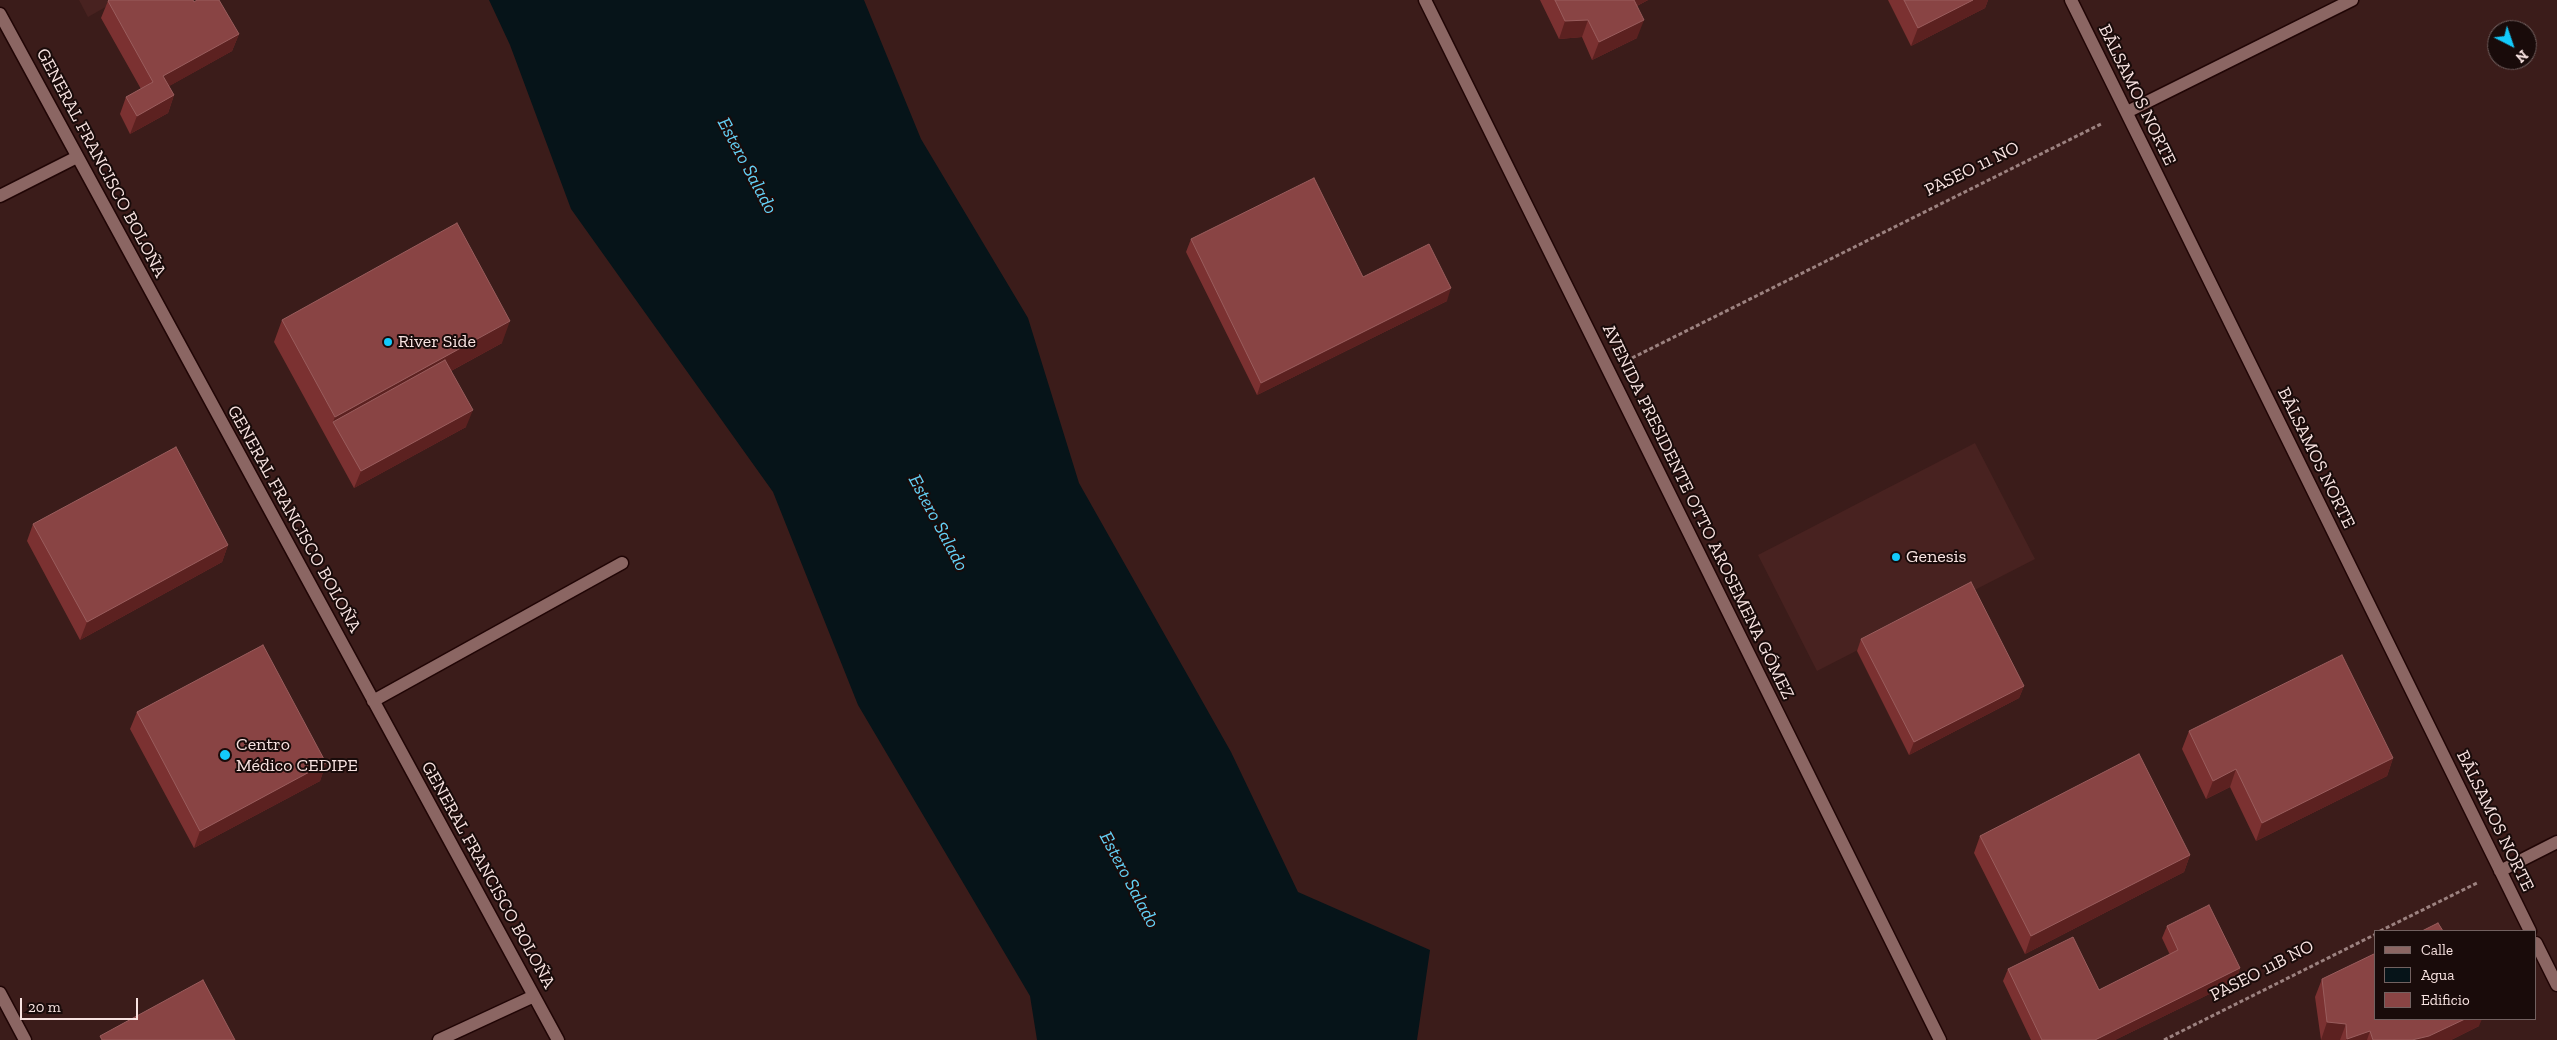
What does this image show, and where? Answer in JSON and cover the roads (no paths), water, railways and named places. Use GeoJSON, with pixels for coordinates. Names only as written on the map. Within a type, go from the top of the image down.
{"type":"FeatureCollection","features":[{"type":"Feature","properties":{"kind":"street","name":"AVENIDA PRESIDENTE OTTO AROSEMENA GÓMEZ"},"geometry":{"type":"LineString","coordinates":[[1425,0],[1940,1040]]}},
{"type":"Feature","properties":{"kind":"street","name":"BÁLSAMOS NORTE"},"geometry":{"type":"LineString","coordinates":[[2071,0],[2530,930]]}},
{"type":"Feature","properties":{"kind":"street"},"geometry":{"type":"LineString","coordinates":[[2126,112],[2352,0]]}},
{"type":"Feature","properties":{"kind":"street","name":"GENERAL FRANCISCO BOLOÑA"},"geometry":{"type":"LineString","coordinates":[[0,14],[558,1040]]}},
{"type":"Feature","properties":{"kind":"street"},"geometry":{"type":"LineString","coordinates":[[0,196],[78,157]]}},
{"type":"Feature","properties":{"kind":"street"},"geometry":{"type":"LineString","coordinates":[[373,701],[622,563]]}},
{"type":"Feature","properties":{"kind":"street"},"geometry":{"type":"LineString","coordinates":[[2500,871],[2557,842]]}},
{"type":"Feature","properties":{"kind":"street"},"geometry":{"type":"LineString","coordinates":[[2537,945],[2557,985]]}},
{"type":"Feature","properties":{"kind":"street"},"geometry":{"type":"LineString","coordinates":[[0,993],[26,1040]]}},
{"type":"Feature","properties":{"kind":"street"},"geometry":{"type":"LineString","coordinates":[[439,1040],[534,996]]}},
{"type":"Feature","properties":{"kind":"water","name":"Estero Salado"},"geometry":{"type":"Polygon","coordinates":[[[489,0],[864,0],[921,139],[1028,318],[1079,483],[1231,752],[1298,892],[1430,950],[1417,1040],[1037,1040],[1030,996],[858,705],[773,492],[571,209],[510,45],[489,0]]]}},
{"type":"Feature","properties":{"kind":"place","name":"River Side"},"geometry":{"type":"Point","coordinates":[388,342]}},
{"type":"Feature","properties":{"kind":"place","name":"Genesis"},"geometry":{"type":"Point","coordinates":[1896,557]}},
{"type":"Feature","properties":{"kind":"place","name":"Centro Médico CEDIPE"},"geometry":{"type":"Point","coordinates":[225,755]}}]}
